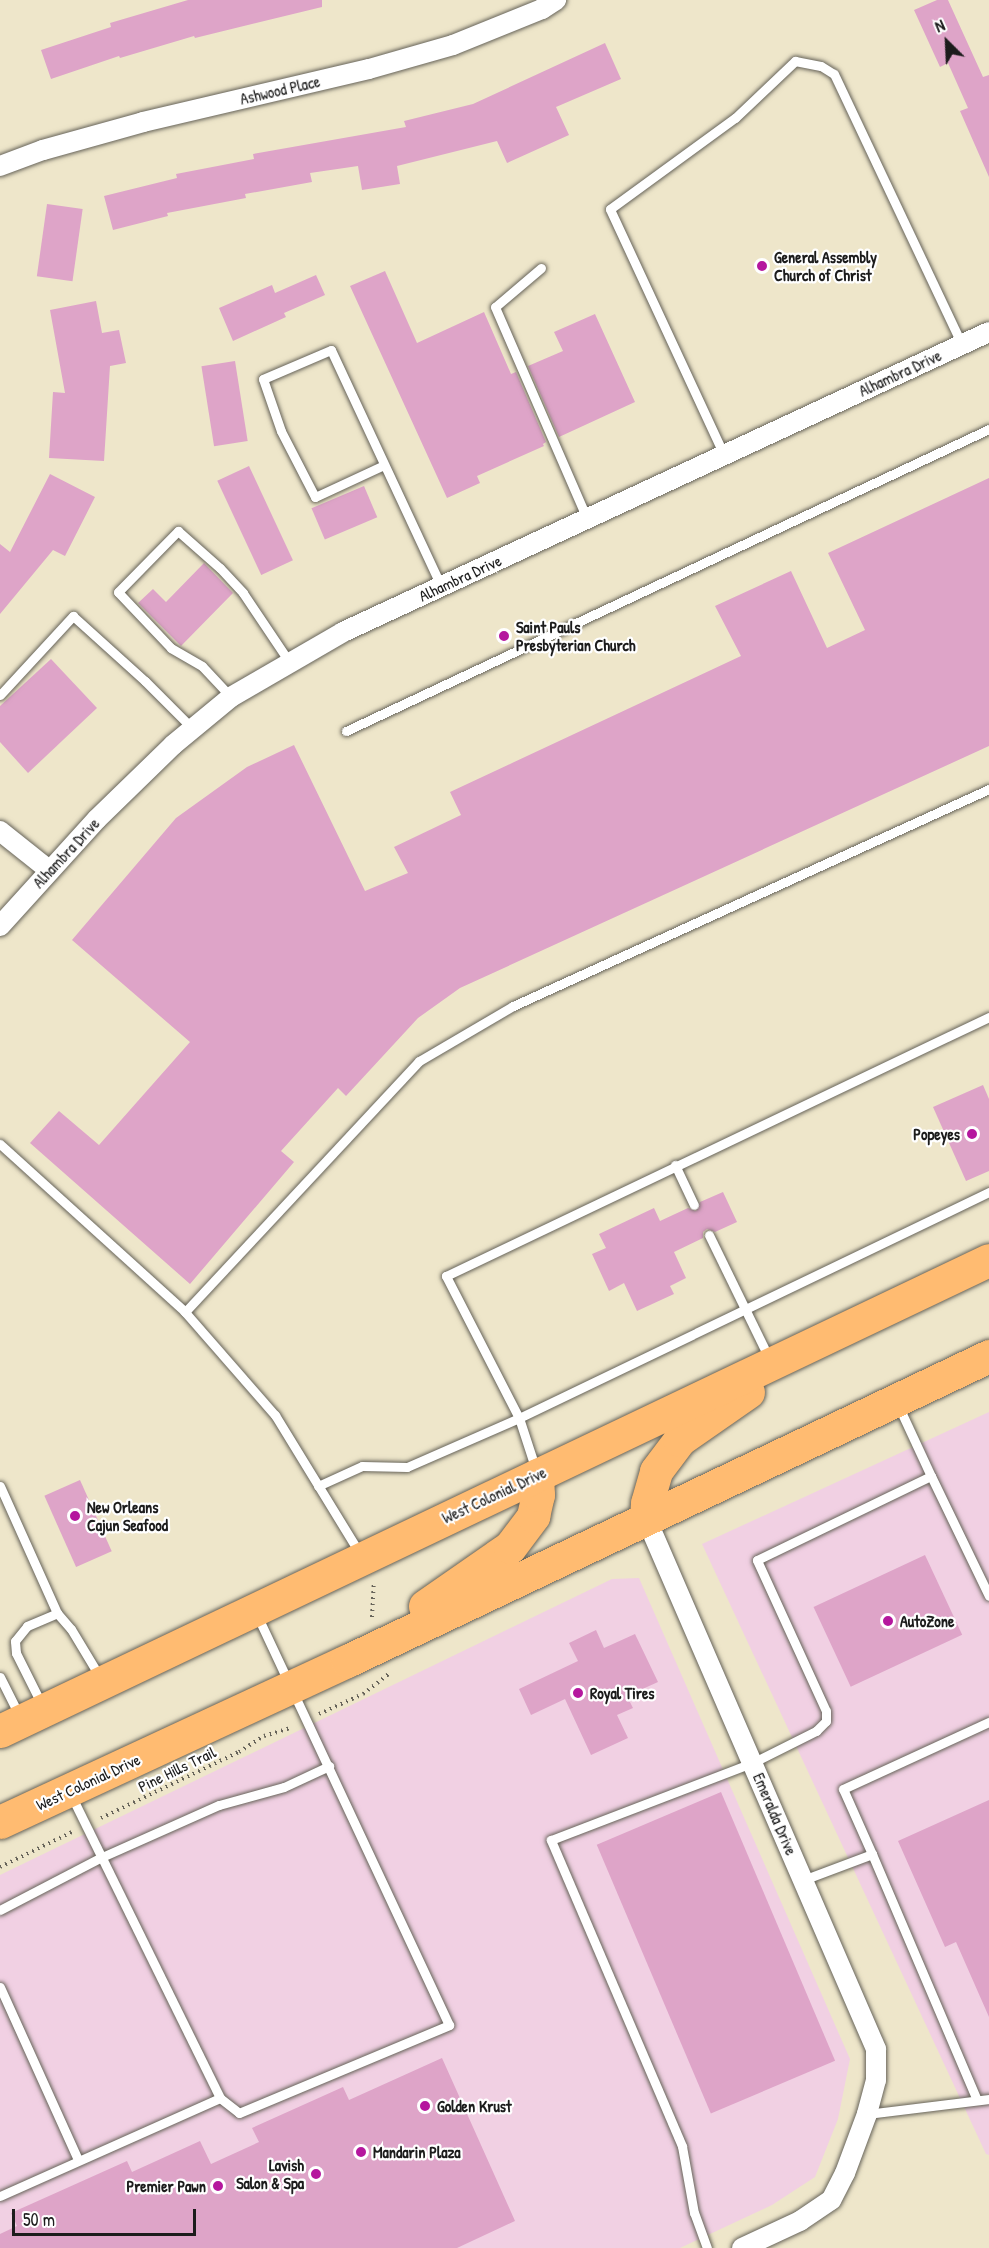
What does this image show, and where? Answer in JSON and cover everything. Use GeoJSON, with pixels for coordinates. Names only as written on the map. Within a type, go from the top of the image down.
{"type":"FeatureCollection","features":[{"type":"Feature","properties":{"kind":"highway","name":"West Colonial Drive"},"geometry":{"type":"LineString","coordinates":[[22,1721],[254,1609],[368,1570],[537,1475],[989,1260]]}},
{"type":"Feature","properties":{"kind":"highway"},"geometry":{"type":"LineString","coordinates":[[646,1518],[647,1503],[656,1471],[679,1440],[834,1334]]}},
{"type":"Feature","properties":{"kind":"highway","name":"West Colonial Drive"},"geometry":{"type":"LineString","coordinates":[[0,1822],[293,1687],[359,1669],[646,1518],[989,1356]]}},
{"type":"Feature","properties":{"kind":"highway"},"geometry":{"type":"LineString","coordinates":[[359,1669],[510,1547],[533,1516],[538,1495],[537,1475]]}},
{"type":"Feature","properties":{"kind":"street","name":"Ashwood Place"},"geometry":{"type":"LineString","coordinates":[[0,166],[43,150],[143,122],[369,69],[453,45],[542,9],[556,0]]}},
{"type":"Feature","properties":{"kind":"street","name":"Alhambra Drive"},"geometry":{"type":"LineString","coordinates":[[0,926],[97,819],[192,729],[231,698],[342,632],[989,332]]}},
{"type":"Feature","properties":{"kind":"street"},"geometry":{"type":"LineString","coordinates":[[0,831],[49,870]]}},
{"type":"Feature","properties":{"kind":"street","name":"Emeralda Drive"},"geometry":{"type":"LineString","coordinates":[[646,1518],[876,2049],[876,2080],[867,2114],[831,2200],[768,2243],[742,2248]]}},
{"type":"Feature","properties":{"kind":"lane"},"geometry":{"type":"LineString","coordinates":[[724,455],[610,210],[735,118],[795,61],[815,64],[834,74],[962,345]]}},
{"type":"Feature","properties":{"kind":"lane"},"geometry":{"type":"LineString","coordinates":[[541,268],[495,307],[587,519]]}},
{"type":"Feature","properties":{"kind":"lane"},"geometry":{"type":"LineString","coordinates":[[384,465],[315,497],[281,431],[263,379],[331,350],[441,586]]}},
{"type":"Feature","properties":{"kind":"lane"},"geometry":{"type":"LineString","coordinates":[[346,731],[989,429]]}},
{"type":"Feature","properties":{"kind":"lane"},"geometry":{"type":"LineString","coordinates":[[231,698],[202,666],[171,648],[118,592],[178,531],[220,568],[243,594],[290,663]]}},
{"type":"Feature","properties":{"kind":"lane"},"geometry":{"type":"LineString","coordinates":[[0,695],[73,616],[145,681],[192,729]]}},
{"type":"Feature","properties":{"kind":"lane"},"geometry":{"type":"LineString","coordinates":[[185,1312],[419,1060],[513,1006],[989,789]]}},
{"type":"Feature","properties":{"kind":"lane"},"geometry":{"type":"LineString","coordinates":[[537,1475],[519,1418],[446,1276],[989,1017]]}},
{"type":"Feature","properties":{"kind":"lane"},"geometry":{"type":"LineString","coordinates":[[0,1143],[185,1312],[275,1415],[368,1570]]}},
{"type":"Feature","properties":{"kind":"lane"},"geometry":{"type":"LineString","coordinates":[[675,1165],[694,1205]]}},
{"type":"Feature","properties":{"kind":"lane"},"geometry":{"type":"LineString","coordinates":[[318,1486],[362,1466],[407,1467],[519,1418],[989,1192]]}},
{"type":"Feature","properties":{"kind":"lane"},"geometry":{"type":"LineString","coordinates":[[709,1235],[772,1364]]}},
{"type":"Feature","properties":{"kind":"lane"},"geometry":{"type":"LineString","coordinates":[[896,1400],[989,1596]]}},
{"type":"Feature","properties":{"kind":"lane"},"geometry":{"type":"LineString","coordinates":[[707,2248],[694,2213],[682,2146],[551,1840],[752,1762],[816,1731],[826,1721],[826,1711],[757,1560],[931,1476]]}},
{"type":"Feature","properties":{"kind":"lane"},"geometry":{"type":"LineString","coordinates":[[0,1486],[57,1613],[70,1629],[102,1682]]}},
{"type":"Feature","properties":{"kind":"lane"},"geometry":{"type":"LineString","coordinates":[[69,1791],[220,2098],[239,2114],[449,2025],[293,1687],[254,1609]]}},
{"type":"Feature","properties":{"kind":"lane"},"geometry":{"type":"LineString","coordinates":[[22,1721],[15,1641],[27,1626],[57,1613]]}},
{"type":"Feature","properties":{"kind":"lane"},"geometry":{"type":"LineString","coordinates":[[0,1677],[22,1721]]}},
{"type":"Feature","properties":{"kind":"lane"},"geometry":{"type":"LineString","coordinates":[[977,2100],[843,1789],[989,1722]]}},
{"type":"Feature","properties":{"kind":"lane"},"geometry":{"type":"LineString","coordinates":[[0,1910],[102,1857],[219,1805],[284,1787],[329,1766]]}},
{"type":"Feature","properties":{"kind":"lane"},"geometry":{"type":"LineString","coordinates":[[803,1880],[872,1854]]}},
{"type":"Feature","properties":{"kind":"lane"},"geometry":{"type":"LineString","coordinates":[[0,1987],[78,2160]]}},
{"type":"Feature","properties":{"kind":"lane"},"geometry":{"type":"LineString","coordinates":[[0,2196],[220,2098]]}},
{"type":"Feature","properties":{"kind":"lane"},"geometry":{"type":"LineString","coordinates":[[867,2114],[989,2099]]}},
{"type":"Feature","properties":{"kind":"path"},"geometry":{"type":"LineString","coordinates":[[368,1570],[372,1620]]}},
{"type":"Feature","properties":{"kind":"path","name":"Pine Hills Trail"},"geometry":{"type":"LineString","coordinates":[[0,1867],[239,1752],[264,1736],[279,1734],[363,1694],[359,1669]]}},
{"type":"Feature","properties":{"kind":"shaded area"},"geometry":{"type":"Polygon","coordinates":[[[989,1412],[989,2155],[986,2154],[702,1544],[989,1412]]]}},
{"type":"Feature","properties":{"kind":"shaded area"},"geometry":{"type":"Polygon","coordinates":[[[639,1578],[850,2059],[838,2119],[815,2177],[772,2205],[680,2248],[0,2248],[0,1875],[612,1579],[639,1578]]]}},
{"type":"Feature","properties":{"kind":"building"},"geometry":{"type":"Polygon","coordinates":[[[188,0],[322,0],[322,7],[195,38],[194,36],[120,58],[119,56],[51,79],[41,50],[111,27],[110,23],[188,0]]]}},
{"type":"Feature","properties":{"kind":"building"},"geometry":{"type":"Polygon","coordinates":[[[937,0],[948,0],[983,77],[989,75],[989,177],[960,111],[968,108],[948,63],[940,67],[914,10],[937,0]]]}},
{"type":"Feature","properties":{"kind":"building"},"geometry":{"type":"Polygon","coordinates":[[[605,43],[621,79],[556,107],[569,135],[507,163],[497,141],[397,166],[400,184],[362,190],[358,166],[310,173],[312,182],[245,194],[246,198],[167,213],[168,216],[113,230],[104,196],[177,178],[176,174],[254,159],[253,154],[406,127],[404,121],[473,104],[605,43]]]}},
{"type":"Feature","properties":{"kind":"building"},"geometry":{"type":"Polygon","coordinates":[[[47,204],[83,209],[72,281],[37,276],[47,204]]]}},
{"type":"Feature","properties":{"kind":"building"},"geometry":{"type":"Polygon","coordinates":[[[385,271],[417,343],[484,312],[511,374],[516,372],[546,442],[544,446],[477,476],[480,483],[447,498],[350,286],[385,271]]]}},
{"type":"Feature","properties":{"kind":"building"},"geometry":{"type":"Polygon","coordinates":[[[316,275],[325,295],[284,313],[286,317],[233,341],[219,308],[272,285],[275,293],[316,275]]]}},
{"type":"Feature","properties":{"kind":"building"},"geometry":{"type":"Polygon","coordinates":[[[96,301],[102,333],[119,330],[126,363],[110,366],[104,461],[49,458],[53,392],[65,393],[50,310],[96,301]]]}},
{"type":"Feature","properties":{"kind":"building"},"geometry":{"type":"Polygon","coordinates":[[[595,314],[635,402],[559,437],[528,366],[563,351],[554,332],[595,314]]]}},
{"type":"Feature","properties":{"kind":"building"},"geometry":{"type":"Polygon","coordinates":[[[235,361],[248,441],[214,446],[201,366],[235,361]]]}},
{"type":"Feature","properties":{"kind":"building"},"geometry":{"type":"Polygon","coordinates":[[[249,466],[293,560],[261,575],[217,481],[249,466]]]}},
{"type":"Feature","properties":{"kind":"building"},"geometry":{"type":"Polygon","coordinates":[[[50,474],[95,497],[65,556],[53,550],[0,614],[0,544],[10,552],[50,474]]]}},
{"type":"Feature","properties":{"kind":"building"},"geometry":{"type":"Polygon","coordinates":[[[989,478],[989,746],[460,988],[418,1018],[346,1096],[338,1088],[281,1151],[294,1162],[190,1284],[30,1143],[59,1111],[99,1145],[190,1042],[72,940],[176,818],[247,767],[294,745],[365,891],[408,873],[394,847],[461,815],[450,792],[741,656],[715,606],[791,571],[827,648],[865,630],[828,553],[989,478]]]}},
{"type":"Feature","properties":{"kind":"building"},"geometry":{"type":"Polygon","coordinates":[[[364,486],[377,517],[325,540],[312,508],[364,486]]]}},
{"type":"Feature","properties":{"kind":"building"},"geometry":{"type":"Polygon","coordinates":[[[204,563],[233,593],[181,646],[138,603],[153,589],[166,602],[204,563]]]}},
{"type":"Feature","properties":{"kind":"building"},"geometry":{"type":"Polygon","coordinates":[[[51,659],[97,708],[28,773],[0,742],[0,706],[51,659]]]}},
{"type":"Feature","properties":{"kind":"building"},"geometry":{"type":"Polygon","coordinates":[[[983,1085],[989,1099],[989,1171],[966,1181],[933,1107],[983,1085]]]}},
{"type":"Feature","properties":{"kind":"building"},"geometry":{"type":"Polygon","coordinates":[[[723,1192],[737,1222],[715,1232],[707,1229],[703,1232],[703,1238],[674,1252],[686,1278],[670,1286],[674,1294],[637,1311],[624,1283],[609,1291],[592,1254],[606,1248],[599,1234],[654,1208],[660,1221],[688,1208],[696,1211],[700,1202],[723,1192]]]}},
{"type":"Feature","properties":{"kind":"building"},"geometry":{"type":"Polygon","coordinates":[[[80,1480],[112,1551],[76,1567],[44,1496],[80,1480]]]}},
{"type":"Feature","properties":{"kind":"building","name":"AutoZone"},"geometry":{"type":"Polygon","coordinates":[[[925,1555],[962,1635],[851,1687],[814,1607],[925,1555]]]}},
{"type":"Feature","properties":{"kind":"building","name":"Royal Tires"},"geometry":{"type":"Polygon","coordinates":[[[596,1630],[604,1648],[635,1634],[658,1682],[627,1696],[633,1708],[617,1715],[628,1738],[591,1755],[565,1699],[531,1715],[519,1689],[578,1661],[569,1643],[596,1630]]]}},
{"type":"Feature","properties":{"kind":"building"},"geometry":{"type":"Polygon","coordinates":[[[721,1792],[835,2061],[711,2114],[597,1845],[721,1792]]]}},
{"type":"Feature","properties":{"kind":"building"},"geometry":{"type":"Polygon","coordinates":[[[989,1800],[989,2017],[956,1942],[945,1947],[898,1841],[989,1800]]]}},
{"type":"Feature","properties":{"kind":"building","name":"Mandarin Plaza"},"geometry":{"type":"Polygon","coordinates":[[[442,2058],[515,2221],[457,2248],[0,2248],[0,2234],[17,2226],[11,2213],[127,2161],[132,2172],[200,2141],[211,2164],[259,2142],[252,2128],[343,2087],[349,2100],[442,2058]]]}},
{"type":"Feature","properties":{"kind":"place","name":"General Assembly Church of Christ"},"geometry":{"type":"Point","coordinates":[762,266]}},
{"type":"Feature","properties":{"kind":"place","name":"Saint Pauls Presbyterian Church"},"geometry":{"type":"Point","coordinates":[504,636]}},
{"type":"Feature","properties":{"kind":"place","name":"Popeyes"},"geometry":{"type":"Point","coordinates":[972,1134]}},
{"type":"Feature","properties":{"kind":"place","name":"New Orleans Cajun Seafood"},"geometry":{"type":"Point","coordinates":[75,1516]}},
{"type":"Feature","properties":{"kind":"place","name":"AutoZone"},"geometry":{"type":"Point","coordinates":[888,1621]}},
{"type":"Feature","properties":{"kind":"place","name":"Royal Tires"},"geometry":{"type":"Point","coordinates":[578,1693]}},
{"type":"Feature","properties":{"kind":"place","name":"Golden Krust"},"geometry":{"type":"Point","coordinates":[425,2106]}},
{"type":"Feature","properties":{"kind":"place","name":"Mandarin Plaza"},"geometry":{"type":"Point","coordinates":[361,2152]}},
{"type":"Feature","properties":{"kind":"place","name":"Lavish Salon & Spa"},"geometry":{"type":"Point","coordinates":[316,2174]}},
{"type":"Feature","properties":{"kind":"place","name":"Premier Pawn"},"geometry":{"type":"Point","coordinates":[218,2186]}}]}
